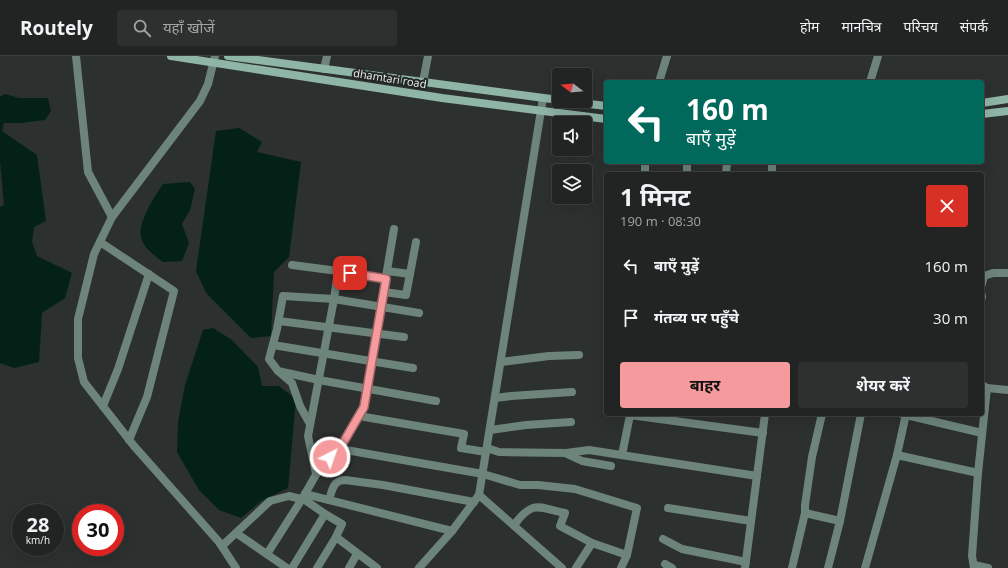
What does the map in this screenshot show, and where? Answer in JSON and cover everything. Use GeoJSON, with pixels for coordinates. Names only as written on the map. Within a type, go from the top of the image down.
{"type":"FeatureCollection","features":[{"type":"Feature","properties":{"kind":"main road","name":"dhamtari road"},"geometry":{"type":"LineString","coordinates":[[171,56],[215,59],[442,98],[604,119]]}},
{"type":"Feature","properties":{"kind":"main road"},"geometry":{"type":"LineString","coordinates":[[228,56],[552,99]]}},
{"type":"Feature","properties":{"kind":"main road"},"geometry":{"type":"LineString","coordinates":[[984,103],[1008,99]]}},
{"type":"Feature","properties":{"kind":"main road"},"geometry":{"type":"LineString","coordinates":[[592,104],[604,106]]}},
{"type":"Feature","properties":{"kind":"main road"},"geometry":{"type":"LineString","coordinates":[[984,114],[1008,111]]}},
{"type":"Feature","properties":{"kind":"street"},"geometry":{"type":"LineString","coordinates":[[76,56],[88,172],[112,218]]}},
{"type":"Feature","properties":{"kind":"street"},"geometry":{"type":"LineString","coordinates":[[324,69],[327,56]]}},
{"type":"Feature","properties":{"kind":"street"},"geometry":{"type":"LineString","coordinates":[[423,82],[428,56]]}},
{"type":"Feature","properties":{"kind":"street"},"geometry":{"type":"LineString","coordinates":[[660,80],[667,56]]}},
{"type":"Feature","properties":{"kind":"street"},"geometry":{"type":"LineString","coordinates":[[871,80],[878,56]]}},
{"type":"Feature","properties":{"kind":"street"},"geometry":{"type":"LineString","coordinates":[[215,59],[208,84],[200,101],[112,218],[94,254],[78,319],[78,358],[84,382],[129,440],[222,546],[236,568]]}},
{"type":"Feature","properties":{"kind":"street"},"geometry":{"type":"LineString","coordinates":[[419,568],[452,531],[479,495],[543,98]]}},
{"type":"Feature","properties":{"kind":"street"},"geometry":{"type":"LineString","coordinates":[[267,554],[304,497],[321,466],[340,448],[364,407],[394,229]]}},
{"type":"Feature","properties":{"kind":"street"},"geometry":{"type":"LineString","coordinates":[[100,242],[174,291],[147,397],[129,440]]}},
{"type":"Feature","properties":{"kind":"street"},"geometry":{"type":"LineString","coordinates":[[384,292],[406,295],[416,242]]}},
{"type":"Feature","properties":{"kind":"street"},"geometry":{"type":"LineString","coordinates":[[292,265],[387,275],[410,274]]}},
{"type":"Feature","properties":{"kind":"street"},"geometry":{"type":"LineString","coordinates":[[316,474],[308,436],[338,271]]}},
{"type":"Feature","properties":{"kind":"street"},"geometry":{"type":"LineString","coordinates":[[984,276],[988,274],[1008,273]]}},
{"type":"Feature","properties":{"kind":"street"},"geometry":{"type":"LineString","coordinates":[[103,406],[118,369],[149,274]]}},
{"type":"Feature","properties":{"kind":"street"},"geometry":{"type":"LineString","coordinates":[[310,424],[300,406],[292,383],[278,371],[269,359],[279,321],[283,296],[334,299],[419,313]]}},
{"type":"Feature","properties":{"kind":"street"},"geometry":{"type":"LineString","coordinates":[[279,321],[377,332],[404,337]]}},
{"type":"Feature","properties":{"kind":"street"},"geometry":{"type":"LineString","coordinates":[[273,345],[412,368]]}},
{"type":"Feature","properties":{"kind":"street"},"geometry":{"type":"LineString","coordinates":[[501,362],[548,356],[579,355]]}},
{"type":"Feature","properties":{"kind":"street"},"geometry":{"type":"LineString","coordinates":[[278,371],[318,380],[436,400]]}},
{"type":"Feature","properties":{"kind":"street"},"geometry":{"type":"LineString","coordinates":[[984,402],[985,387],[1008,390]]}},
{"type":"Feature","properties":{"kind":"street"},"geometry":{"type":"LineString","coordinates":[[495,398],[572,392]]}},
{"type":"Feature","properties":{"kind":"street"},"geometry":{"type":"LineString","coordinates":[[359,416],[464,434],[461,448],[499,452],[566,453],[589,450],[757,476]]}},
{"type":"Feature","properties":{"kind":"street"},"geometry":{"type":"LineString","coordinates":[[622,455],[630,416]]}},
{"type":"Feature","properties":{"kind":"street"},"geometry":{"type":"LineString","coordinates":[[638,416],[763,432]]}},
{"type":"Feature","properties":{"kind":"street"},"geometry":{"type":"LineString","coordinates":[[663,539],[682,549],[745,565],[765,416]]}},
{"type":"Feature","properties":{"kind":"street"},"geometry":{"type":"LineString","coordinates":[[792,568],[805,513],[812,457],[822,416]]}},
{"type":"Feature","properties":{"kind":"street"},"geometry":{"type":"LineString","coordinates":[[828,568],[840,521],[861,416]]}},
{"type":"Feature","properties":{"kind":"street"},"geometry":{"type":"LineString","coordinates":[[865,568],[897,455],[904,416]]}},
{"type":"Feature","properties":{"kind":"street"},"geometry":{"type":"LineString","coordinates":[[912,416],[982,433]]}},
{"type":"Feature","properties":{"kind":"street"},"geometry":{"type":"LineString","coordinates":[[983,416],[972,556],[974,567],[988,568]]}},
{"type":"Feature","properties":{"kind":"street"},"geometry":{"type":"LineString","coordinates":[[490,430],[526,425],[571,422]]}},
{"type":"Feature","properties":{"kind":"street"},"geometry":{"type":"LineString","coordinates":[[340,448],[483,474],[520,485],[538,484],[575,490],[636,508],[627,555],[621,568]]}},
{"type":"Feature","properties":{"kind":"street"},"geometry":{"type":"LineString","coordinates":[[566,453],[582,461],[611,466]]}},
{"type":"Feature","properties":{"kind":"street"},"geometry":{"type":"LineString","coordinates":[[897,455],[978,473]]}},
{"type":"Feature","properties":{"kind":"street"},"geometry":{"type":"LineString","coordinates":[[329,500],[335,483],[340,480],[345,480],[383,485],[474,502]]}},
{"type":"Feature","properties":{"kind":"street"},"geometry":{"type":"LineString","coordinates":[[479,495],[562,568]]}},
{"type":"Feature","properties":{"kind":"street"},"geometry":{"type":"LineString","coordinates":[[222,546],[270,501],[289,496],[329,500],[452,531]]}},
{"type":"Feature","properties":{"kind":"street"},"geometry":{"type":"LineString","coordinates":[[304,497],[305,500],[342,524],[336,537],[317,568]]}},
{"type":"Feature","properties":{"kind":"street"},"geometry":{"type":"LineString","coordinates":[[514,525],[522,514],[530,508],[536,507],[565,513],[560,526],[592,543],[627,555]]}},
{"type":"Feature","properties":{"kind":"street"},"geometry":{"type":"LineString","coordinates":[[668,508],[751,521]]}},
{"type":"Feature","properties":{"kind":"street"},"geometry":{"type":"LineString","coordinates":[[805,513],[840,521]]}},
{"type":"Feature","properties":{"kind":"street"},"geometry":{"type":"LineString","coordinates":[[292,568],[325,514]]}},
{"type":"Feature","properties":{"kind":"street"},"geometry":{"type":"LineString","coordinates":[[236,533],[287,568]]}},
{"type":"Feature","properties":{"kind":"street"},"geometry":{"type":"LineString","coordinates":[[336,537],[377,568]]}},
{"type":"Feature","properties":{"kind":"street"},"geometry":{"type":"LineString","coordinates":[[576,568],[592,543]]}},
{"type":"Feature","properties":{"kind":"street"},"geometry":{"type":"LineString","coordinates":[[349,568],[357,554]]}},
{"type":"Feature","properties":{"kind":"shaded area"},"geometry":{"type":"Polygon","coordinates":[[[5,94],[19,98],[48,98],[51,111],[45,120],[21,123],[4,123],[2,131],[37,155],[46,221],[34,227],[32,242],[37,256],[72,273],[65,298],[42,313],[39,362],[14,368],[0,363],[0,207],[4,205],[0,161],[0,97],[5,94]]]}},
{"type":"Feature","properties":{"kind":"shaded area"},"geometry":{"type":"Polygon","coordinates":[[[239,128],[262,142],[257,152],[301,162],[289,257],[274,272],[271,336],[251,338],[206,293],[196,271],[216,131],[239,128]]]}},
{"type":"Feature","properties":{"kind":"shaded area"},"geometry":{"type":"Polygon","coordinates":[[[190,182],[195,189],[190,210],[182,224],[189,243],[182,261],[163,262],[149,251],[144,244],[141,236],[142,223],[155,196],[163,184],[190,182]]]}},
{"type":"Feature","properties":{"kind":"shaded area"},"geometry":{"type":"Polygon","coordinates":[[[213,328],[232,340],[258,367],[262,386],[279,386],[296,399],[288,488],[261,501],[241,518],[219,510],[199,490],[177,452],[178,422],[185,385],[203,330],[213,328]]]}},
{"type":"Feature","properties":{"kind":"route"},"geometry":{"type":"LineString","coordinates":[[330,457],[340,448],[364,407],[386,279],[350,273]]}}]}
